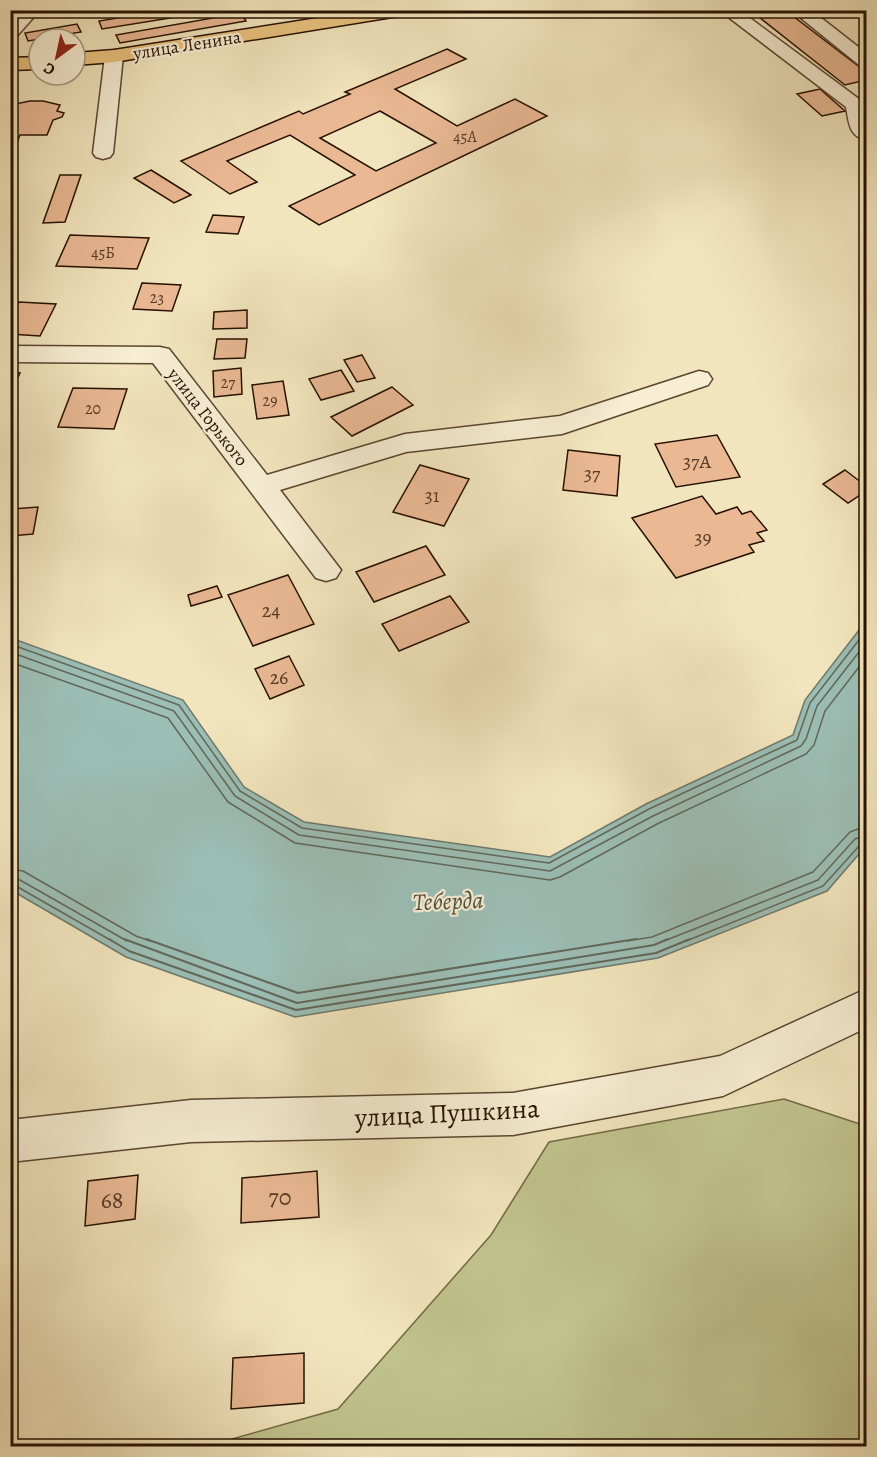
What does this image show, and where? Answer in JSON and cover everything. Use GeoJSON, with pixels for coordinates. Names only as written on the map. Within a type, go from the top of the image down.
{"type":"FeatureCollection","features":[{"type":"Feature","properties":{"kind":"main road","name":"улица Ленина"},"geometry":{"type":"LineString","coordinates":[[87,58],[114,56],[405,10]]}},
{"type":"Feature","properties":{"kind":"main road"},"geometry":{"type":"LineString","coordinates":[[10,64],[27,63]]}},
{"type":"Feature","properties":{"kind":"street"},"geometry":{"type":"LineString","coordinates":[[12,29],[32,10]]}},
{"type":"Feature","properties":{"kind":"street"},"geometry":{"type":"LineString","coordinates":[[727,10],[861,104],[860,130],[867,134]]}},
{"type":"Feature","properties":{"kind":"street"},"geometry":{"type":"LineString","coordinates":[[799,10],[867,61]]}},
{"type":"Feature","properties":{"kind":"street"},"geometry":{"type":"LineString","coordinates":[[103,153],[114,56]]}},
{"type":"Feature","properties":{"kind":"street","name":"улица Горького"},"geometry":{"type":"LineString","coordinates":[[10,354],[160,355],[326,570]]}},
{"type":"Feature","properties":{"kind":"street"},"geometry":{"type":"LineString","coordinates":[[262,486],[405,443],[562,425],[699,379]]}},
{"type":"Feature","properties":{"kind":"street","name":"улица Пушкина"},"geometry":{"type":"LineString","coordinates":[[10,1141],[191,1121],[513,1114],[723,1076],[867,1008]]}},
{"type":"Feature","properties":{"kind":"green space"},"geometry":{"type":"Polygon","coordinates":[[[784,1099],[866,1126],[866,1446],[207,1446],[338,1409],[491,1235],[549,1142],[784,1099]]]}},
{"type":"Feature","properties":{"kind":"water","name":"Теберда"},"geometry":{"type":"Polygon","coordinates":[[[866,621],[866,846],[827,891],[658,958],[295,1017],[126,957],[11,890],[11,638],[183,700],[244,787],[304,822],[550,857],[646,804],[793,735],[805,700],[866,621]]]}},
{"type":"Feature","properties":{"kind":"building"},"geometry":{"type":"Polygon","coordinates":[[[166,10],[220,10],[102,29],[99,21],[166,10]]]}},
{"type":"Feature","properties":{"kind":"building"},"geometry":{"type":"Polygon","coordinates":[[[750,10],[785,10],[866,72],[866,80],[845,85],[750,10]]]}},
{"type":"Feature","properties":{"kind":"building"},"geometry":{"type":"Polygon","coordinates":[[[241,13],[246,21],[120,43],[116,35],[241,13]]]}},
{"type":"Feature","properties":{"kind":"building"},"geometry":{"type":"Polygon","coordinates":[[[77,24],[78,27],[60,27],[77,24]]]}},
{"type":"Feature","properties":{"kind":"building"},"geometry":{"type":"Polygon","coordinates":[[[447,49],[466,59],[395,89],[457,126],[515,99],[547,116],[319,225],[289,206],[355,175],[290,135],[227,161],[257,182],[230,194],[181,161],[299,111],[303,114],[350,94],[345,92],[447,49]],[[380,111],[320,138],[376,171],[436,143],[380,111]]]}},
{"type":"Feature","properties":{"kind":"building"},"geometry":{"type":"Polygon","coordinates":[[[820,89],[845,111],[822,116],[797,94],[820,89]]]}},
{"type":"Feature","properties":{"kind":"building"},"geometry":{"type":"Polygon","coordinates":[[[30,101],[60,105],[57,111],[64,113],[62,117],[53,120],[47,135],[20,135],[14,150],[10,150],[10,105],[30,101]]]}},
{"type":"Feature","properties":{"kind":"building"},"geometry":{"type":"Polygon","coordinates":[[[151,170],[191,195],[174,203],[134,178],[151,170]]]}},
{"type":"Feature","properties":{"kind":"building"},"geometry":{"type":"Polygon","coordinates":[[[60,175],[81,175],[65,222],[43,223],[60,175]]]}},
{"type":"Feature","properties":{"kind":"building"},"geometry":{"type":"Polygon","coordinates":[[[213,215],[244,217],[238,234],[206,232],[213,215]]]}},
{"type":"Feature","properties":{"kind":"building"},"geometry":{"type":"Polygon","coordinates":[[[70,235],[149,238],[137,269],[56,266],[70,235]]]}},
{"type":"Feature","properties":{"kind":"building"},"geometry":{"type":"Polygon","coordinates":[[[142,283],[181,285],[172,311],[133,309],[142,283]]]}},
{"type":"Feature","properties":{"kind":"building"},"geometry":{"type":"Polygon","coordinates":[[[19,302],[56,304],[40,336],[10,334],[10,316],[19,302]]]}},
{"type":"Feature","properties":{"kind":"building"},"geometry":{"type":"Polygon","coordinates":[[[247,310],[247,328],[213,329],[214,312],[247,310]]]}},
{"type":"Feature","properties":{"kind":"building"},"geometry":{"type":"Polygon","coordinates":[[[217,339],[247,339],[245,358],[214,359],[217,339]]]}},
{"type":"Feature","properties":{"kind":"building"},"geometry":{"type":"Polygon","coordinates":[[[362,355],[375,378],[357,382],[344,360],[362,355]]]}},
{"type":"Feature","properties":{"kind":"building"},"geometry":{"type":"Polygon","coordinates":[[[241,368],[242,394],[214,397],[213,371],[241,368]]]}},
{"type":"Feature","properties":{"kind":"building"},"geometry":{"type":"Polygon","coordinates":[[[341,370],[354,391],[321,400],[309,379],[341,370]]]}},
{"type":"Feature","properties":{"kind":"building"},"geometry":{"type":"Polygon","coordinates":[[[10,372],[20,373],[10,395],[10,372]]]}},
{"type":"Feature","properties":{"kind":"building"},"geometry":{"type":"Polygon","coordinates":[[[283,381],[289,415],[257,419],[252,385],[283,381]]]}},
{"type":"Feature","properties":{"kind":"building"},"geometry":{"type":"Polygon","coordinates":[[[392,387],[413,405],[352,436],[331,417],[392,387]]]}},
{"type":"Feature","properties":{"kind":"building"},"geometry":{"type":"Polygon","coordinates":[[[73,388],[127,389],[114,429],[58,427],[73,388]]]}},
{"type":"Feature","properties":{"kind":"building"},"geometry":{"type":"Polygon","coordinates":[[[717,435],[740,477],[676,487],[655,444],[717,435]]]}},
{"type":"Feature","properties":{"kind":"building"},"geometry":{"type":"Polygon","coordinates":[[[568,450],[620,456],[617,496],[563,490],[568,450]]]}},
{"type":"Feature","properties":{"kind":"building"},"geometry":{"type":"Polygon","coordinates":[[[420,465],[469,479],[444,526],[393,512],[420,465]]]}},
{"type":"Feature","properties":{"kind":"building"},"geometry":{"type":"Polygon","coordinates":[[[845,470],[866,486],[866,491],[848,503],[823,484],[845,470]]]}},
{"type":"Feature","properties":{"kind":"building"},"geometry":{"type":"Polygon","coordinates":[[[702,496],[716,514],[737,507],[742,514],[751,511],[767,530],[757,533],[764,541],[749,545],[754,552],[676,578],[632,518],[702,496]]]}},
{"type":"Feature","properties":{"kind":"building"},"geometry":{"type":"Polygon","coordinates":[[[38,507],[33,534],[10,536],[12,509],[38,507]]]}},
{"type":"Feature","properties":{"kind":"building"},"geometry":{"type":"Polygon","coordinates":[[[426,546],[445,575],[374,602],[356,572],[426,546]]]}},
{"type":"Feature","properties":{"kind":"building"},"geometry":{"type":"Polygon","coordinates":[[[288,575],[314,624],[253,646],[228,595],[288,575]]]}},
{"type":"Feature","properties":{"kind":"building"},"geometry":{"type":"Polygon","coordinates":[[[217,586],[222,597],[191,606],[188,595],[217,586]]]}},
{"type":"Feature","properties":{"kind":"building"},"geometry":{"type":"Polygon","coordinates":[[[450,596],[469,622],[399,651],[382,624],[450,596]]]}},
{"type":"Feature","properties":{"kind":"building"},"geometry":{"type":"Polygon","coordinates":[[[289,656],[304,685],[270,699],[255,669],[289,656]]]}},
{"type":"Feature","properties":{"kind":"building"},"geometry":{"type":"Polygon","coordinates":[[[317,1171],[319,1217],[241,1223],[242,1178],[317,1171]]]}},
{"type":"Feature","properties":{"kind":"building"},"geometry":{"type":"Polygon","coordinates":[[[138,1175],[135,1219],[85,1226],[88,1181],[138,1175]]]}},
{"type":"Feature","properties":{"kind":"building"},"geometry":{"type":"Polygon","coordinates":[[[304,1353],[304,1403],[231,1409],[233,1358],[304,1353]]]}}]}
